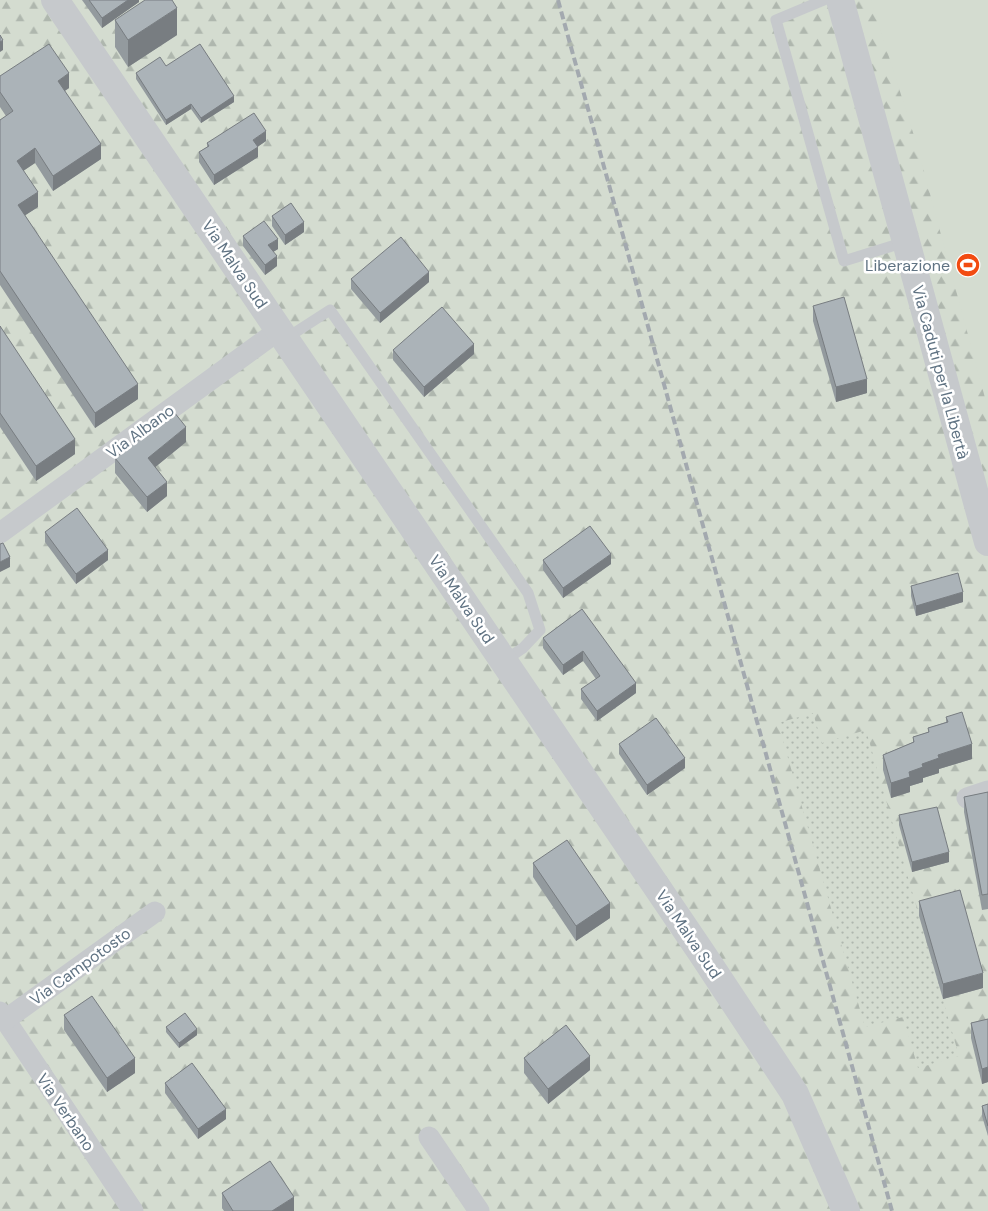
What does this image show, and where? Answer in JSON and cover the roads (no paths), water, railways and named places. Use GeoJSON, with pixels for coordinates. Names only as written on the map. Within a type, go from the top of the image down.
{"type":"FeatureCollection","features":[{"type":"Feature","properties":{"kind":"street","name":"Via Malva Sud"},"geometry":{"type":"LineString","coordinates":[[55,0],[696,944],[795,1094],[846,1211]]}},
{"type":"Feature","properties":{"kind":"street","name":"Via Caduti per la Libertà"},"geometry":{"type":"LineString","coordinates":[[840,0],[988,542]]}},
{"type":"Feature","properties":{"kind":"street","name":"Via Albano"},"geometry":{"type":"LineString","coordinates":[[0,533],[282,334]]}},
{"type":"Feature","properties":{"kind":"street"},"geometry":{"type":"LineString","coordinates":[[967,798],[988,791]]}},
{"type":"Feature","properties":{"kind":"street","name":"Via Campotosto"},"geometry":{"type":"LineString","coordinates":[[2,1016],[155,912]]}},
{"type":"Feature","properties":{"kind":"street","name":"Via Verbano"},"geometry":{"type":"LineString","coordinates":[[2,1016],[133,1211]]}},
{"type":"Feature","properties":{"kind":"street"},"geometry":{"type":"LineString","coordinates":[[429,1137],[479,1211]]}},
{"type":"Feature","properties":{"kind":"lane"},"geometry":{"type":"LineString","coordinates":[[824,0],[776,20],[844,261],[905,242]]}},
{"type":"Feature","properties":{"kind":"lane"},"geometry":{"type":"LineString","coordinates":[[282,334],[330,310],[528,592],[540,630],[523,648],[504,661]]}},
{"type":"Feature","properties":{"kind":"railway"},"geometry":{"type":"LineString","coordinates":[[558,0],[892,1211]]}},
{"type":"Feature","properties":{"kind":"place","name":"Liberazione"},"geometry":{"type":"Point","coordinates":[968,265]}}]}
